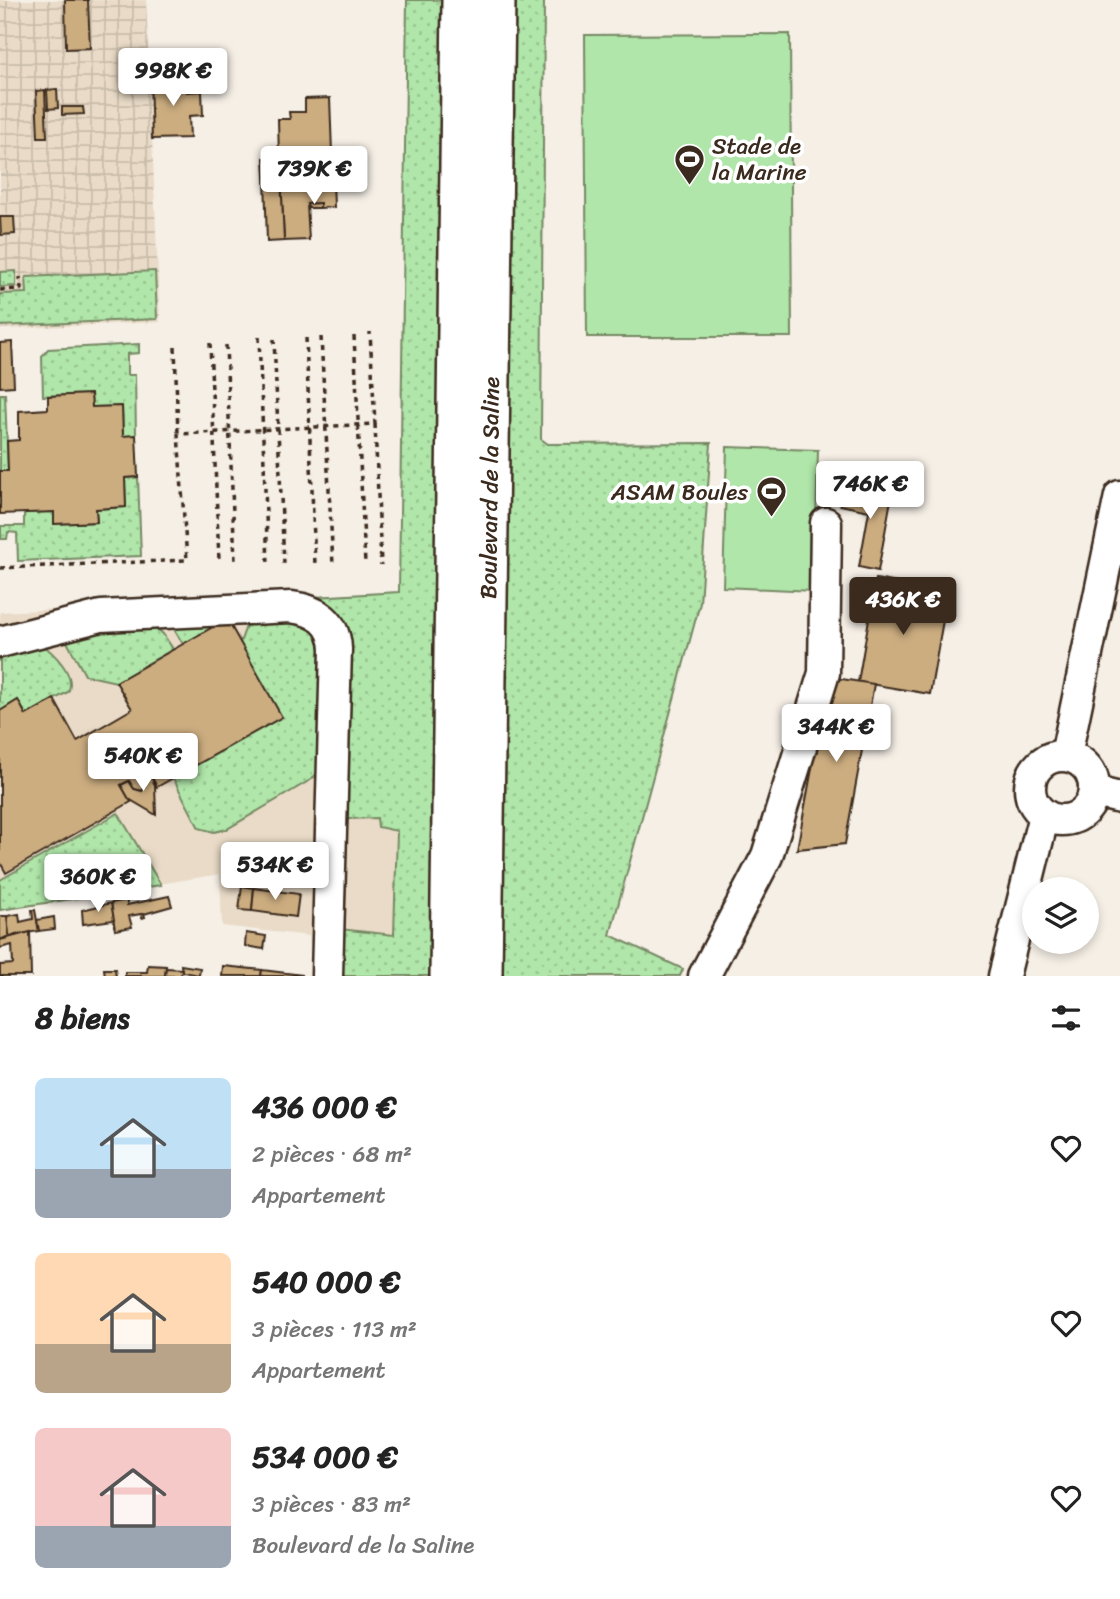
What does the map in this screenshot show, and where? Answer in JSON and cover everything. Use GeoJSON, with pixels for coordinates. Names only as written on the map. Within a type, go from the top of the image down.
{"type":"FeatureCollection","features":[{"type":"Feature","properties":{"kind":"main road","name":"Boulevard de la Saline"},"geometry":{"type":"LineString","coordinates":[[449,976],[461,0]]}},
{"type":"Feature","properties":{"kind":"main road","name":"Boulevard de la Saline"},"geometry":{"type":"LineString","coordinates":[[483,976],[496,0]]}},
{"type":"Feature","properties":{"kind":"lane"},"geometry":{"type":"LineString","coordinates":[[1066,755],[1120,496]]}},
{"type":"Feature","properties":{"kind":"lane"},"geometry":{"type":"LineString","coordinates":[[704,976],[767,856],[824,673],[826,523]]}},
{"type":"Feature","properties":{"kind":"lane"},"geometry":{"type":"LineString","coordinates":[[0,642],[101,615],[291,607],[305,608],[325,620],[335,637],[336,649],[327,976]]}},
{"type":"Feature","properties":{"kind":"lane"},"geometry":{"type":"LineString","coordinates":[[1066,755],[1084,763],[1107,795],[1092,802],[1076,818],[1054,820],[1036,807],[1031,797],[1032,775],[1046,760],[1066,755]]}},
{"type":"Feature","properties":{"kind":"lane"},"geometry":{"type":"LineString","coordinates":[[1004,976],[1044,815]]}},
{"type":"Feature","properties":{"kind":"path"},"geometry":{"type":"LineString","coordinates":[[0,290],[21,289],[20,277]]}},
{"type":"Feature","properties":{"kind":"path"},"geometry":{"type":"LineString","coordinates":[[370,332],[381,565]]}},
{"type":"Feature","properties":{"kind":"path"},"geometry":{"type":"LineString","coordinates":[[354,336],[365,564]]}},
{"type":"Feature","properties":{"kind":"path"},"geometry":{"type":"LineString","coordinates":[[259,337],[268,565]]}},
{"type":"Feature","properties":{"kind":"path"},"geometry":{"type":"LineString","coordinates":[[321,337],[333,565]]}},
{"type":"Feature","properties":{"kind":"path"},"geometry":{"type":"LineString","coordinates":[[306,338],[315,565]]}},
{"type":"Feature","properties":{"kind":"path"},"geometry":{"type":"LineString","coordinates":[[274,339],[284,564]]}},
{"type":"Feature","properties":{"kind":"path"},"geometry":{"type":"LineString","coordinates":[[209,343],[219,561]]}},
{"type":"Feature","properties":{"kind":"path"},"geometry":{"type":"LineString","coordinates":[[226,345],[234,561]]}},
{"type":"Feature","properties":{"kind":"path"},"geometry":{"type":"LineString","coordinates":[[0,568],[187,561],[175,347]]}},
{"type":"Feature","properties":{"kind":"path"},"geometry":{"type":"LineString","coordinates":[[178,434],[375,424]]}},
{"type":"Feature","properties":{"kind":"shaded area"},"geometry":{"type":"Polygon","coordinates":[[[0,0],[146,0],[160,322],[0,329],[0,0]]]}},
{"type":"Feature","properties":{"kind":"shaded area"},"geometry":{"type":"Polygon","coordinates":[[[399,592],[394,976],[313,971],[309,936],[222,926],[220,874],[0,910],[0,612],[399,592]]]}},
{"type":"Feature","properties":{"kind":"green space"},"geometry":{"type":"Polygon","coordinates":[[[407,0],[544,0],[541,439],[548,444],[711,443],[700,603],[610,935],[683,969],[680,976],[339,976],[340,929],[394,935],[397,831],[378,827],[377,818],[347,819],[345,909],[339,909],[344,641],[315,597],[399,592],[407,0]]]}},
{"type":"Feature","properties":{"kind":"green space","name":"Stade de la Marine"},"geometry":{"type":"Polygon","coordinates":[[[790,34],[792,337],[587,337],[585,35],[790,34]]]}},
{"type":"Feature","properties":{"kind":"green space"},"geometry":{"type":"Polygon","coordinates":[[[16,271],[16,286],[0,287],[0,272],[16,271]]]}},
{"type":"Feature","properties":{"kind":"green space"},"geometry":{"type":"Polygon","coordinates":[[[155,271],[157,319],[0,326],[0,294],[27,293],[26,277],[155,271]]]}},
{"type":"Feature","properties":{"kind":"green space"},"geometry":{"type":"Polygon","coordinates":[[[139,344],[139,353],[127,354],[127,375],[135,375],[136,435],[123,436],[122,406],[92,407],[91,394],[43,396],[42,356],[48,349],[139,344]]]}},
{"type":"Feature","properties":{"kind":"green space"},"geometry":{"type":"Polygon","coordinates":[[[0,394],[5,394],[8,471],[0,471],[0,394]]]}},
{"type":"Feature","properties":{"kind":"green space","name":"ASAM Boules"},"geometry":{"type":"Polygon","coordinates":[[[727,447],[818,450],[814,591],[723,587],[727,447]]]}},
{"type":"Feature","properties":{"kind":"green space"},"geometry":{"type":"Polygon","coordinates":[[[138,477],[141,556],[18,561],[17,533],[8,532],[7,539],[1,539],[1,526],[24,526],[24,513],[54,512],[55,524],[97,522],[96,509],[126,507],[125,478],[138,477]]]}},
{"type":"Feature","properties":{"kind":"green space"},"geometry":{"type":"Polygon","coordinates":[[[250,615],[322,624],[320,770],[312,779],[227,829],[214,832],[199,828],[173,778],[281,717],[240,643],[250,615]]]}},
{"type":"Feature","properties":{"kind":"green space"},"geometry":{"type":"Polygon","coordinates":[[[227,619],[183,644],[175,631],[175,625],[227,619]]]}},
{"type":"Feature","properties":{"kind":"green space"},"geometry":{"type":"Polygon","coordinates":[[[152,624],[173,649],[116,682],[85,675],[66,640],[66,635],[152,624]]]}},
{"type":"Feature","properties":{"kind":"green space"},"geometry":{"type":"Polygon","coordinates":[[[40,643],[67,671],[70,685],[68,692],[26,715],[18,701],[0,711],[0,647],[40,643]]]}},
{"type":"Feature","properties":{"kind":"green space"},"geometry":{"type":"Polygon","coordinates":[[[118,813],[161,885],[0,910],[0,880],[118,813]]]}},
{"type":"Feature","properties":{"kind":"building"},"geometry":{"type":"Polygon","coordinates":[[[65,0],[88,0],[90,48],[66,49],[65,0]]]}},
{"type":"Feature","properties":{"kind":"building"},"geometry":{"type":"Polygon","coordinates":[[[187,79],[187,92],[202,91],[203,115],[189,116],[190,138],[152,139],[150,80],[187,79]]]}},
{"type":"Feature","properties":{"kind":"building"},"geometry":{"type":"Polygon","coordinates":[[[57,89],[58,108],[48,109],[47,90],[57,89]]]}},
{"type":"Feature","properties":{"kind":"building"},"geometry":{"type":"Polygon","coordinates":[[[45,90],[47,137],[38,137],[36,91],[45,90]]]}},
{"type":"Feature","properties":{"kind":"building"},"geometry":{"type":"Polygon","coordinates":[[[330,98],[334,207],[320,208],[320,203],[307,204],[309,240],[284,241],[281,176],[265,177],[264,158],[279,158],[278,119],[290,119],[289,112],[305,112],[305,99],[330,98]]]}},
{"type":"Feature","properties":{"kind":"building"},"geometry":{"type":"Polygon","coordinates":[[[62,107],[83,107],[84,114],[62,115],[62,107]]]}},
{"type":"Feature","properties":{"kind":"building"},"geometry":{"type":"Polygon","coordinates":[[[281,176],[284,241],[267,242],[265,177],[281,176]]]}},
{"type":"Feature","properties":{"kind":"building"},"geometry":{"type":"Polygon","coordinates":[[[320,203],[320,208],[308,208],[307,204],[320,203]]]}},
{"type":"Feature","properties":{"kind":"building"},"geometry":{"type":"Polygon","coordinates":[[[0,217],[14,217],[15,234],[1,235],[0,217]]]}},
{"type":"Feature","properties":{"kind":"building"},"geometry":{"type":"Polygon","coordinates":[[[12,342],[14,386],[0,387],[0,343],[12,342]]]}},
{"type":"Feature","properties":{"kind":"building"},"geometry":{"type":"Polygon","coordinates":[[[91,394],[92,407],[122,406],[123,436],[136,435],[138,477],[125,478],[126,507],[96,509],[97,522],[54,524],[54,512],[0,514],[0,471],[8,471],[7,441],[19,440],[19,411],[48,409],[48,396],[91,394]]]}},
{"type":"Feature","properties":{"kind":"building"},"geometry":{"type":"Polygon","coordinates":[[[843,485],[892,494],[878,571],[859,567],[869,511],[840,505],[843,485]]]}},
{"type":"Feature","properties":{"kind":"building"},"geometry":{"type":"Polygon","coordinates":[[[876,579],[948,592],[930,694],[858,682],[876,579]]]}},
{"type":"Feature","properties":{"kind":"building"},"geometry":{"type":"Polygon","coordinates":[[[227,619],[282,717],[157,787],[148,770],[139,775],[145,787],[142,791],[134,789],[129,781],[121,785],[131,802],[6,873],[0,862],[0,711],[18,700],[26,715],[54,699],[77,741],[132,709],[116,682],[227,619]]]}},
{"type":"Feature","properties":{"kind":"building"},"geometry":{"type":"Polygon","coordinates":[[[829,677],[874,684],[845,844],[797,849],[829,677]]]}},
{"type":"Feature","properties":{"kind":"building"},"geometry":{"type":"Polygon","coordinates":[[[148,770],[155,785],[156,815],[129,799],[121,785],[129,781],[134,789],[142,791],[145,787],[139,775],[148,770]]]}},
{"type":"Feature","properties":{"kind":"building"},"geometry":{"type":"Polygon","coordinates":[[[242,886],[254,888],[252,911],[239,910],[242,886]]]}},
{"type":"Feature","properties":{"kind":"building"},"geometry":{"type":"Polygon","coordinates":[[[254,888],[299,894],[296,917],[252,911],[254,888]]]}},
{"type":"Feature","properties":{"kind":"building"},"geometry":{"type":"Polygon","coordinates":[[[169,896],[172,906],[144,914],[145,917],[142,918],[141,914],[129,916],[132,927],[115,930],[111,903],[127,900],[127,905],[169,896]]]}},
{"type":"Feature","properties":{"kind":"building"},"geometry":{"type":"Polygon","coordinates":[[[111,903],[114,920],[83,924],[82,910],[111,903]]]}},
{"type":"Feature","properties":{"kind":"building"},"geometry":{"type":"Polygon","coordinates":[[[32,910],[35,910],[39,931],[9,936],[7,916],[19,914],[20,922],[33,919],[32,910]]]}},
{"type":"Feature","properties":{"kind":"building"},"geometry":{"type":"Polygon","coordinates":[[[0,916],[7,916],[9,936],[0,940],[0,916]]]}},
{"type":"Feature","properties":{"kind":"building"},"geometry":{"type":"Polygon","coordinates":[[[54,917],[55,929],[39,931],[37,920],[54,917]]]}},
{"type":"Feature","properties":{"kind":"building"},"geometry":{"type":"Polygon","coordinates":[[[30,932],[31,976],[0,976],[0,965],[13,964],[12,945],[0,948],[0,940],[30,932]]]}},
{"type":"Feature","properties":{"kind":"building"},"geometry":{"type":"Polygon","coordinates":[[[246,933],[266,936],[264,949],[245,946],[246,933]]]}},
{"type":"Feature","properties":{"kind":"building"},"geometry":{"type":"Polygon","coordinates":[[[148,965],[166,966],[165,976],[125,976],[125,972],[147,972],[148,965]]]}},
{"type":"Feature","properties":{"kind":"building"},"geometry":{"type":"Polygon","coordinates":[[[181,965],[200,968],[199,975],[182,972],[181,965]]]}},
{"type":"Feature","properties":{"kind":"building"},"geometry":{"type":"Polygon","coordinates":[[[223,966],[262,970],[261,976],[222,976],[223,966]]]}},
{"type":"Feature","properties":{"kind":"building"},"geometry":{"type":"Polygon","coordinates":[[[166,968],[182,969],[181,976],[165,976],[166,968]]]}},
{"type":"Feature","properties":{"kind":"building"},"geometry":{"type":"Polygon","coordinates":[[[104,969],[115,969],[116,976],[105,976],[104,969]]]}},
{"type":"Feature","properties":{"kind":"building"},"geometry":{"type":"Polygon","coordinates":[[[262,970],[302,975],[302,976],[261,976],[262,970]]]}},
{"type":"Feature","properties":{"kind":"place","name":"Stade de la Marine"},"geometry":{"type":"Point","coordinates":[689,186]}},
{"type":"Feature","properties":{"kind":"place","name":"ASAM Boules"},"geometry":{"type":"Point","coordinates":[771,519]}}]}
